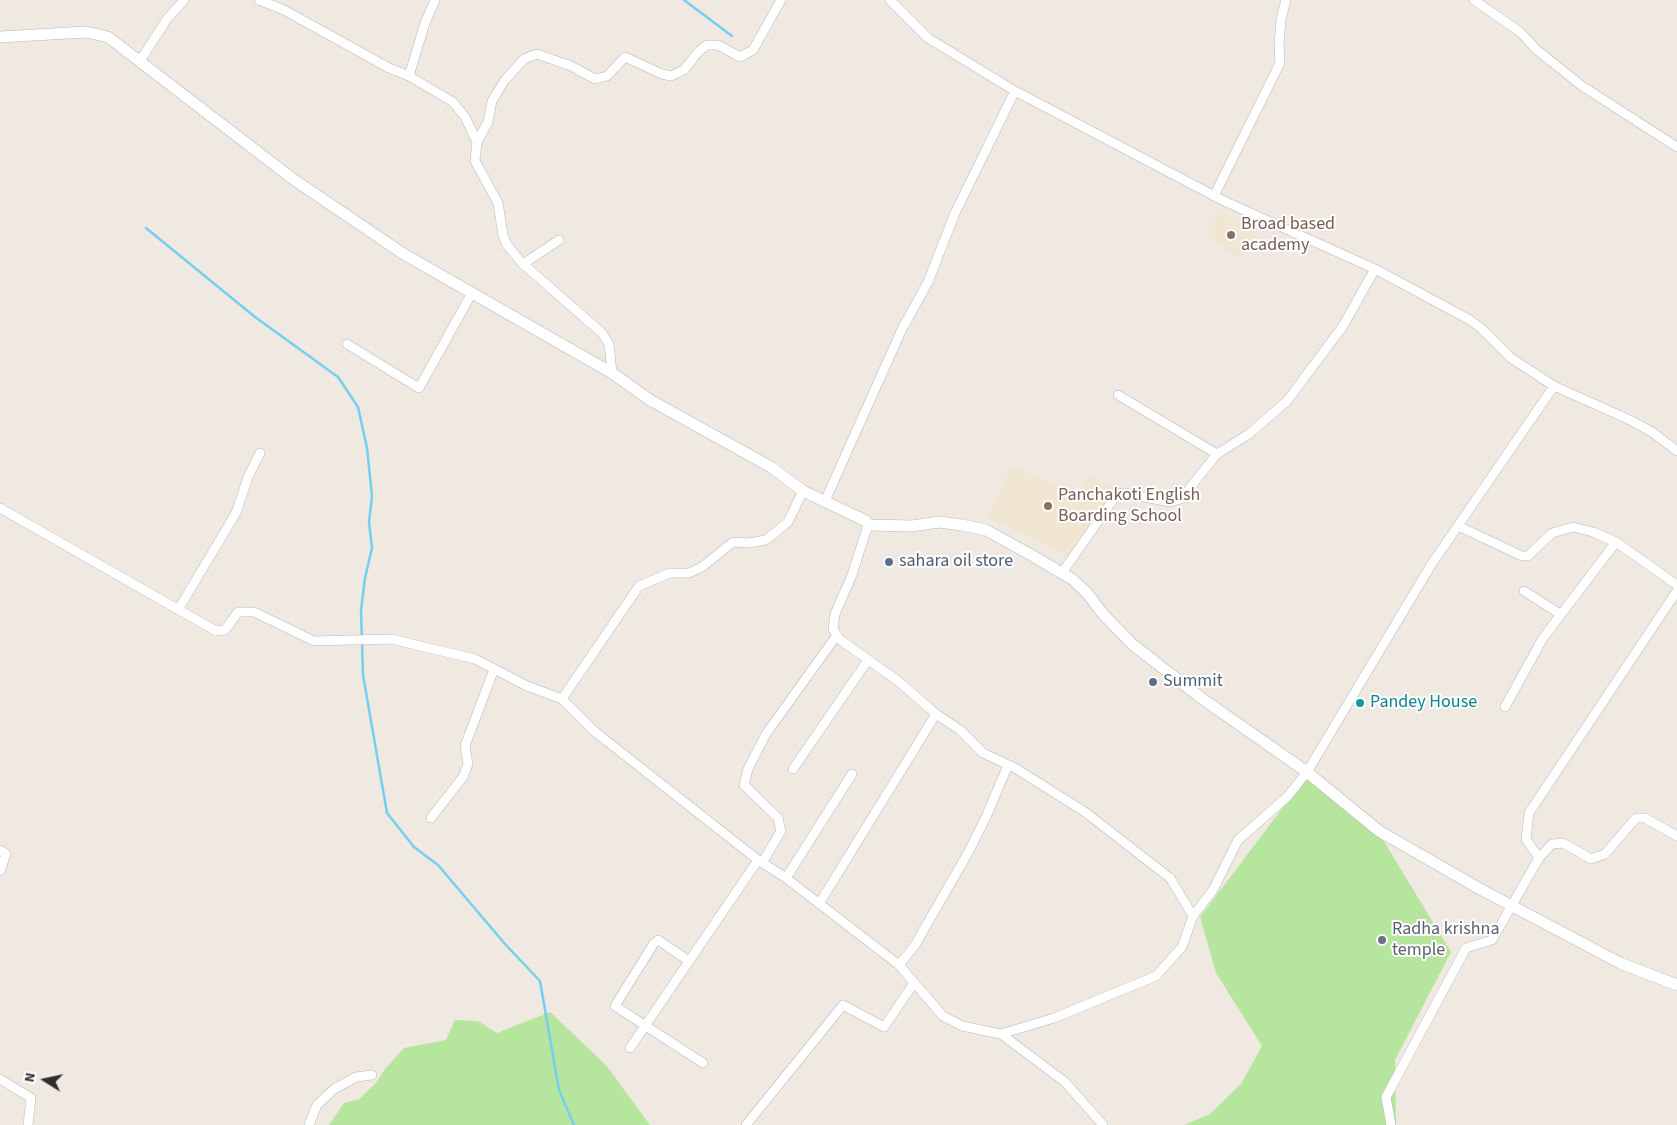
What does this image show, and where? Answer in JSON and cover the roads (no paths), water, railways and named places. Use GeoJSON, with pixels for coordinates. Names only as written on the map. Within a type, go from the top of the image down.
{"type":"FeatureCollection","features":[{"type":"Feature","properties":{"kind":"street"},"geometry":{"type":"LineString","coordinates":[[140,61],[167,19],[184,0]]}},
{"type":"Feature","properties":{"kind":"street"},"geometry":{"type":"LineString","coordinates":[[259,0],[298,18],[389,68],[409,76],[453,102],[465,117],[477,142]]}},
{"type":"Feature","properties":{"kind":"street"},"geometry":{"type":"LineString","coordinates":[[409,76],[425,23],[435,0]]}},
{"type":"Feature","properties":{"kind":"street"},"geometry":{"type":"LineString","coordinates":[[612,373],[609,344],[602,333],[523,264],[510,250],[503,235],[498,203],[475,161],[477,142],[488,122],[492,101],[524,59],[530,56],[544,56],[595,79],[607,76],[625,57],[662,74],[678,74],[707,45],[718,45],[740,57],[753,50],[781,0]]}},
{"type":"Feature","properties":{"kind":"street"},"geometry":{"type":"LineString","coordinates":[[890,0],[928,38],[1015,91],[1214,196],[1375,269],[1475,323],[1511,358],[1554,386],[1630,420],[1652,432],[1677,451]]}},
{"type":"Feature","properties":{"kind":"street"},"geometry":{"type":"LineString","coordinates":[[1214,196],[1280,63],[1281,18],[1286,0]]}},
{"type":"Feature","properties":{"kind":"street"},"geometry":{"type":"LineString","coordinates":[[1474,0],[1520,32],[1537,50],[1582,86],[1677,148]]}},
{"type":"Feature","properties":{"kind":"street"},"geometry":{"type":"LineString","coordinates":[[0,37],[86,32],[108,37],[215,122],[321,199],[402,253],[612,373],[650,400],[771,467],[803,491],[866,521],[868,525]]}},
{"type":"Feature","properties":{"kind":"street"},"geometry":{"type":"LineString","coordinates":[[825,501],[902,329],[928,282],[955,213],[1015,91]]}},
{"type":"Feature","properties":{"kind":"street"},"geometry":{"type":"LineString","coordinates":[[523,264],[559,240]]}},
{"type":"Feature","properties":{"kind":"street"},"geometry":{"type":"LineString","coordinates":[[1062,573],[1117,494],[1124,493],[1170,502],[1181,500],[1217,454],[1264,422],[1296,391],[1343,326],[1375,269]]}},
{"type":"Feature","properties":{"kind":"street"},"geometry":{"type":"LineString","coordinates":[[347,344],[419,388],[472,293]]}},
{"type":"Feature","properties":{"kind":"street"},"geometry":{"type":"LineString","coordinates":[[1001,1034],[1054,1018],[1156,976],[1182,948],[1193,916],[1213,890],[1238,840],[1287,797],[1307,772],[1431,565],[1554,386]]}},
{"type":"Feature","properties":{"kind":"street"},"geometry":{"type":"LineString","coordinates":[[1118,395],[1217,454]]}},
{"type":"Feature","properties":{"kind":"street"},"geometry":{"type":"LineString","coordinates":[[178,610],[236,513],[248,476],[260,453]]}},
{"type":"Feature","properties":{"kind":"street"},"geometry":{"type":"LineString","coordinates":[[562,699],[639,586],[670,573],[688,573],[702,567],[733,542],[748,543],[766,540],[788,522],[803,491]]}},
{"type":"Feature","properties":{"kind":"street"},"geometry":{"type":"LineString","coordinates":[[0,508],[216,631],[225,630],[238,612],[246,610],[314,641],[391,639],[475,659],[527,686],[562,699],[594,730],[760,861],[786,878],[899,966],[944,1016],[962,1026],[1001,1034],[1065,1082],[1103,1125]]}},
{"type":"Feature","properties":{"kind":"street"},"geometry":{"type":"LineString","coordinates":[[868,525],[912,526],[939,522],[986,530],[1062,573],[1087,593],[1102,614],[1132,644],[1204,700],[1307,772],[1387,836],[1620,963],[1677,986]]}},
{"type":"Feature","properties":{"kind":"street"},"geometry":{"type":"LineString","coordinates":[[868,525],[852,575],[835,614],[833,629],[837,635],[868,660],[898,680],[936,714],[960,730],[983,753],[1008,765],[1085,812],[1170,878],[1193,916]]}},
{"type":"Feature","properties":{"kind":"street"},"geometry":{"type":"LineString","coordinates":[[1458,526],[1522,556],[1528,556],[1552,533],[1573,527],[1593,532],[1616,542],[1677,585]]}},
{"type":"Feature","properties":{"kind":"street"},"geometry":{"type":"LineString","coordinates":[[1506,707],[1542,638],[1616,542]]}},
{"type":"Feature","properties":{"kind":"street"},"geometry":{"type":"LineString","coordinates":[[1524,591],[1560,614]]}},
{"type":"Feature","properties":{"kind":"street"},"geometry":{"type":"LineString","coordinates":[[1539,858],[1526,839],[1529,813],[1677,591]]}},
{"type":"Feature","properties":{"kind":"street"},"geometry":{"type":"LineString","coordinates":[[630,1048],[781,831],[778,818],[744,785],[748,769],[766,734],[837,635]]}},
{"type":"Feature","properties":{"kind":"street"},"geometry":{"type":"LineString","coordinates":[[794,769],[868,660]]}},
{"type":"Feature","properties":{"kind":"street"},"geometry":{"type":"LineString","coordinates":[[431,818],[463,777],[468,764],[465,746],[494,668]]}},
{"type":"Feature","properties":{"kind":"street"},"geometry":{"type":"LineString","coordinates":[[819,904],[936,714]]}},
{"type":"Feature","properties":{"kind":"street"},"geometry":{"type":"LineString","coordinates":[[899,966],[915,945],[969,852],[1008,765]]}},
{"type":"Feature","properties":{"kind":"street"},"geometry":{"type":"LineString","coordinates":[[786,878],[852,774]]}},
{"type":"Feature","properties":{"kind":"street"},"geometry":{"type":"LineString","coordinates":[[1391,1125],[1386,1097],[1466,948],[1492,940],[1539,858],[1552,844],[1563,843],[1591,859],[1605,854],[1636,818],[1645,818],[1677,836]]}},
{"type":"Feature","properties":{"kind":"street"},"geometry":{"type":"LineString","coordinates":[[0,850],[6,854],[0,871]]}},
{"type":"Feature","properties":{"kind":"street"},"geometry":{"type":"LineString","coordinates":[[689,961],[658,940],[654,943],[615,1006],[703,1062]]}},
{"type":"Feature","properties":{"kind":"street"},"geometry":{"type":"LineString","coordinates":[[746,1125],[842,1005],[884,1027],[914,983]]}},
{"type":"Feature","properties":{"kind":"street"},"geometry":{"type":"LineString","coordinates":[[309,1125],[316,1105],[334,1089],[356,1077],[372,1075]]}},
{"type":"Feature","properties":{"kind":"street"},"geometry":{"type":"LineString","coordinates":[[0,1078],[31,1098],[28,1125]]}},
{"type":"Feature","properties":{"kind":"waterway"},"geometry":{"type":"LineString","coordinates":[[684,0],[732,36]]}},
{"type":"Feature","properties":{"kind":"waterway"},"geometry":{"type":"LineString","coordinates":[[146,228],[255,317],[338,377],[358,407],[367,448],[372,496],[369,522],[372,548],[365,578],[361,610],[363,675],[387,813],[414,847],[438,865],[505,944],[540,981],[559,1090],[574,1125]]}},
{"type":"Feature","properties":{"kind":"place","name":"Broad based academy"},"geometry":{"type":"Point","coordinates":[1231,235]}},
{"type":"Feature","properties":{"kind":"place","name":"Panchakoti English Boarding School"},"geometry":{"type":"Point","coordinates":[1048,506]}},
{"type":"Feature","properties":{"kind":"place","name":"sahara oil store"},"geometry":{"type":"Point","coordinates":[889,562]}},
{"type":"Feature","properties":{"kind":"place","name":"Summit"},"geometry":{"type":"Point","coordinates":[1153,682]}},
{"type":"Feature","properties":{"kind":"place","name":"Pandey House"},"geometry":{"type":"Point","coordinates":[1360,703]}},
{"type":"Feature","properties":{"kind":"place","name":"Radha krishna temple"},"geometry":{"type":"Point","coordinates":[1382,940]}}]}
